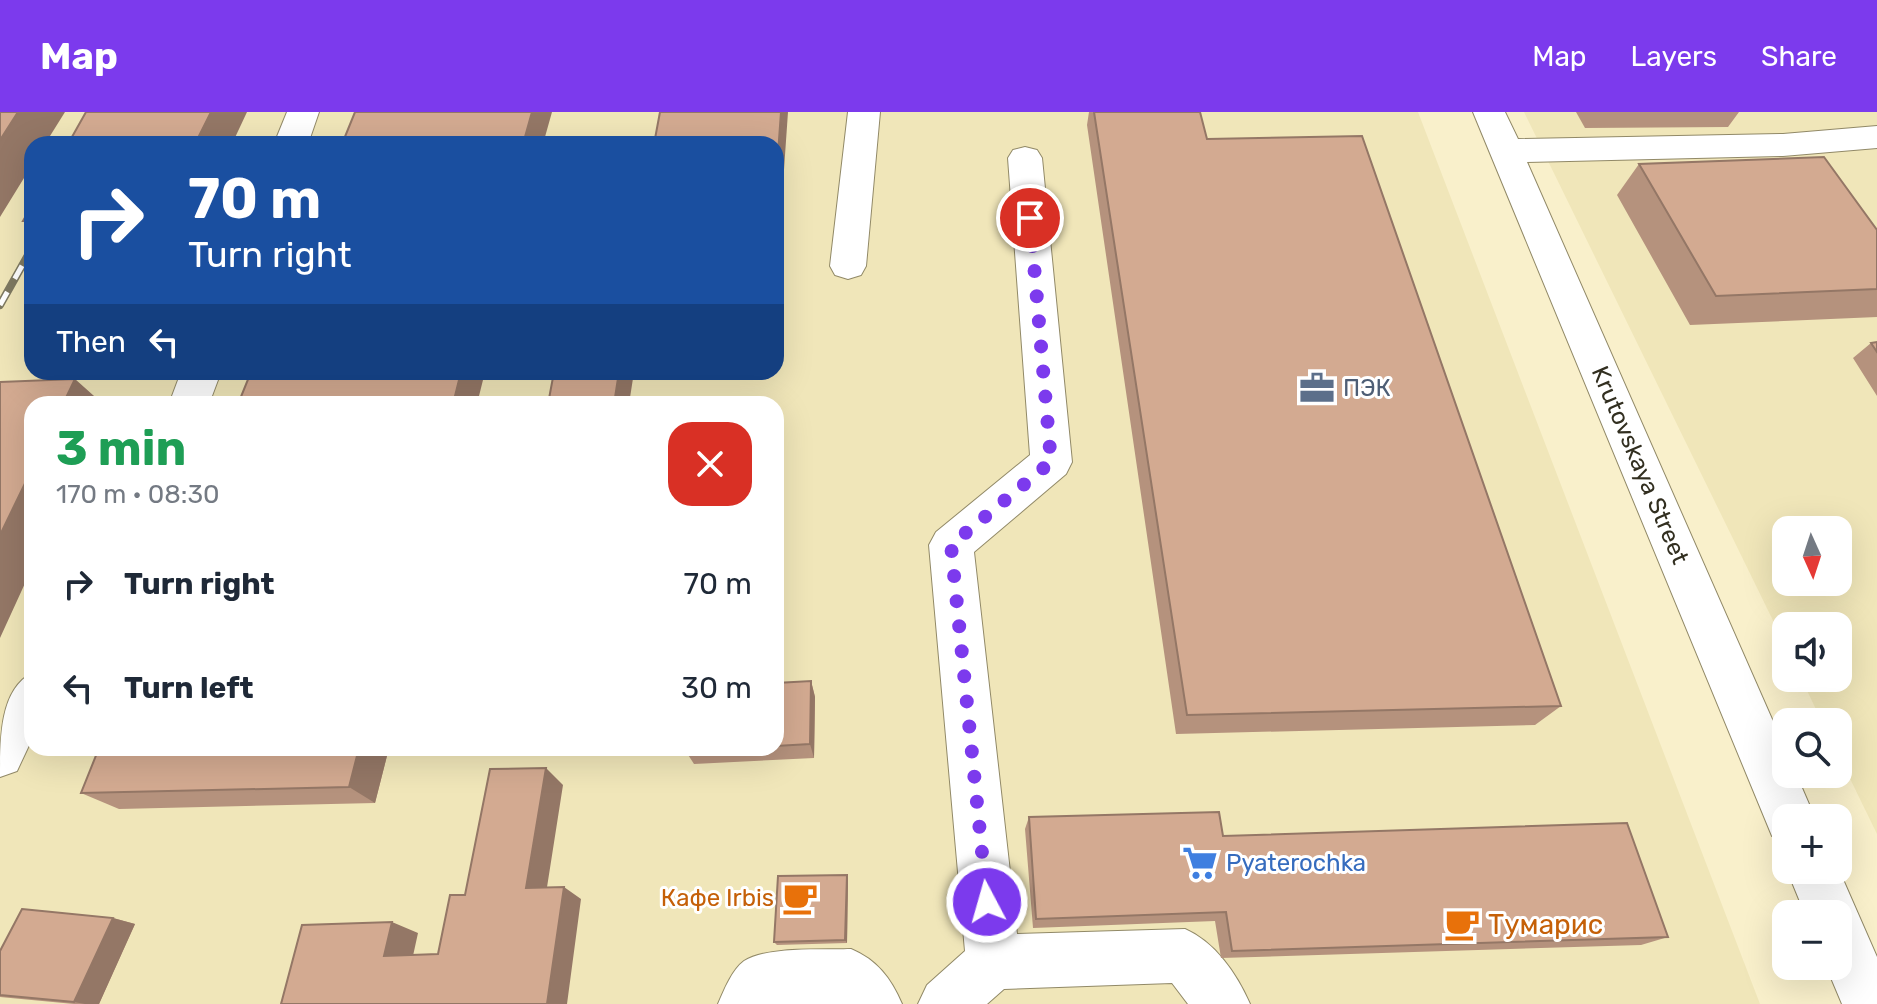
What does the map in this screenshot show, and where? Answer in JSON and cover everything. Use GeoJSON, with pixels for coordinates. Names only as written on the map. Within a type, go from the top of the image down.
{"type":"FeatureCollection","features":[{"type":"Feature","properties":{"kind":"street"},"geometry":{"type":"LineString","coordinates":[[294,136],[303,112]]}},
{"type":"Feature","properties":{"kind":"street"},"geometry":{"type":"LineString","coordinates":[[848,266],[864,112]]}},
{"type":"Feature","properties":{"kind":"street","name":"Krutovskaya Street"},"geometry":{"type":"LineString","coordinates":[[1489,112],[1784,804]]}},
{"type":"Feature","properties":{"kind":"street"},"geometry":{"type":"LineString","coordinates":[[1506,151],[1783,145],[1877,137]]}},
{"type":"Feature","properties":{"kind":"street"},"geometry":{"type":"LineString","coordinates":[[993,962],[951,545],[1051,462],[1025,158]]}},
{"type":"Feature","properties":{"kind":"street"},"geometry":{"type":"LineString","coordinates":[[0,754],[24,705]]}},
{"type":"Feature","properties":{"kind":"street"},"geometry":{"type":"LineString","coordinates":[[946,1004],[993,962],[1185,956],[1222,1004]]}},
{"type":"Feature","properties":{"kind":"street"},"geometry":{"type":"LineString","coordinates":[[1852,962],[1870,1004]]}},
{"type":"Feature","properties":{"kind":"street"},"geometry":{"type":"LineString","coordinates":[[746,1004],[762,981],[851,976],[874,1004]]}},
{"type":"Feature","properties":{"kind":"shaded area"},"geometry":{"type":"Polygon","coordinates":[[[0,112],[1418,112],[1760,1004],[0,1004],[0,112]]]}},
{"type":"Feature","properties":{"kind":"shaded area"},"geometry":{"type":"Polygon","coordinates":[[[1524,112],[1877,112],[1877,834],[1852,783],[1852,708],[1815,708],[1808,692],[1852,692],[1852,612],[1772,612],[1772,618],[1524,112]]]}},
{"type":"Feature","properties":{"kind":"building"},"geometry":{"type":"Polygon","coordinates":[[[0,112],[18,112],[0,140],[0,112]]]}},
{"type":"Feature","properties":{"kind":"building"},"geometry":{"type":"Polygon","coordinates":[[[86,112],[211,112],[199,136],[72,136],[86,112]]]}},
{"type":"Feature","properties":{"kind":"building"},"geometry":{"type":"Polygon","coordinates":[[[355,112],[532,112],[525,136],[345,136],[355,112]]]}},
{"type":"Feature","properties":{"kind":"building"},"geometry":{"type":"Polygon","coordinates":[[[660,112],[781,112],[779,136],[656,136],[660,112]]]}},
{"type":"Feature","properties":{"kind":"building"},"geometry":{"type":"Polygon","coordinates":[[[1094,112],[1200,112],[1207,139],[1362,136],[1561,706],[1187,715],[1094,112]]]}},
{"type":"Feature","properties":{"kind":"building"},"geometry":{"type":"Polygon","coordinates":[[[1824,157],[1877,230],[1877,289],[1716,296],[1639,164],[1824,157]]]}},
{"type":"Feature","properties":{"kind":"building"},"geometry":{"type":"Polygon","coordinates":[[[75,380],[67,396],[24,396],[24,486],[0,535],[0,382],[75,380]]]}},
{"type":"Feature","properties":{"kind":"building"},"geometry":{"type":"Polygon","coordinates":[[[248,380],[459,380],[455,396],[241,396],[248,380]]]}},
{"type":"Feature","properties":{"kind":"building"},"geometry":{"type":"Polygon","coordinates":[[[552,380],[618,380],[615,396],[550,396],[552,380]]]}},
{"type":"Feature","properties":{"kind":"building"},"geometry":{"type":"Polygon","coordinates":[[[811,681],[810,744],[784,746],[784,683],[811,681]]]}},
{"type":"Feature","properties":{"kind":"building"},"geometry":{"type":"Polygon","coordinates":[[[96,756],[357,756],[349,787],[81,793],[96,756]]]}},
{"type":"Feature","properties":{"kind":"building"},"geometry":{"type":"Polygon","coordinates":[[[546,768],[526,888],[564,887],[547,1004],[281,1004],[302,925],[392,922],[384,956],[438,954],[450,895],[465,895],[490,769],[546,768]]]}},
{"type":"Feature","properties":{"kind":"building"},"geometry":{"type":"Polygon","coordinates":[[[1219,812],[1223,836],[1627,823],[1668,937],[1232,951],[1226,912],[1036,919],[1029,817],[1219,812]]]}},
{"type":"Feature","properties":{"kind":"building"},"geometry":{"type":"Polygon","coordinates":[[[847,875],[845,940],[774,942],[778,876],[847,875]]]}},
{"type":"Feature","properties":{"kind":"building"},"geometry":{"type":"Polygon","coordinates":[[[22,909],[113,918],[74,1002],[0,995],[0,951],[22,909]]]}},
{"type":"Feature","properties":{"kind":"railway"},"geometry":{"type":"LineString","coordinates":[[0,305],[24,262]]}},
{"type":"Feature","properties":{"kind":"place","name":"ПЭК"},"geometry":{"type":"Point","coordinates":[1317,388]}},
{"type":"Feature","properties":{"kind":"place","name":"Pyaterochka"},"geometry":{"type":"Point","coordinates":[1200,863]}},
{"type":"Feature","properties":{"kind":"place","name":"Кафе Irbis"},"geometry":{"type":"Point","coordinates":[800,898]}},
{"type":"Feature","properties":{"kind":"place","name":"Тумарис"},"geometry":{"type":"Point","coordinates":[1462,924]}},
{"type":"Feature","properties":{"kind":"route"},"geometry":{"type":"LineString","coordinates":[[987,902],[951,545],[1051,462],[1030,218]]}}]}
